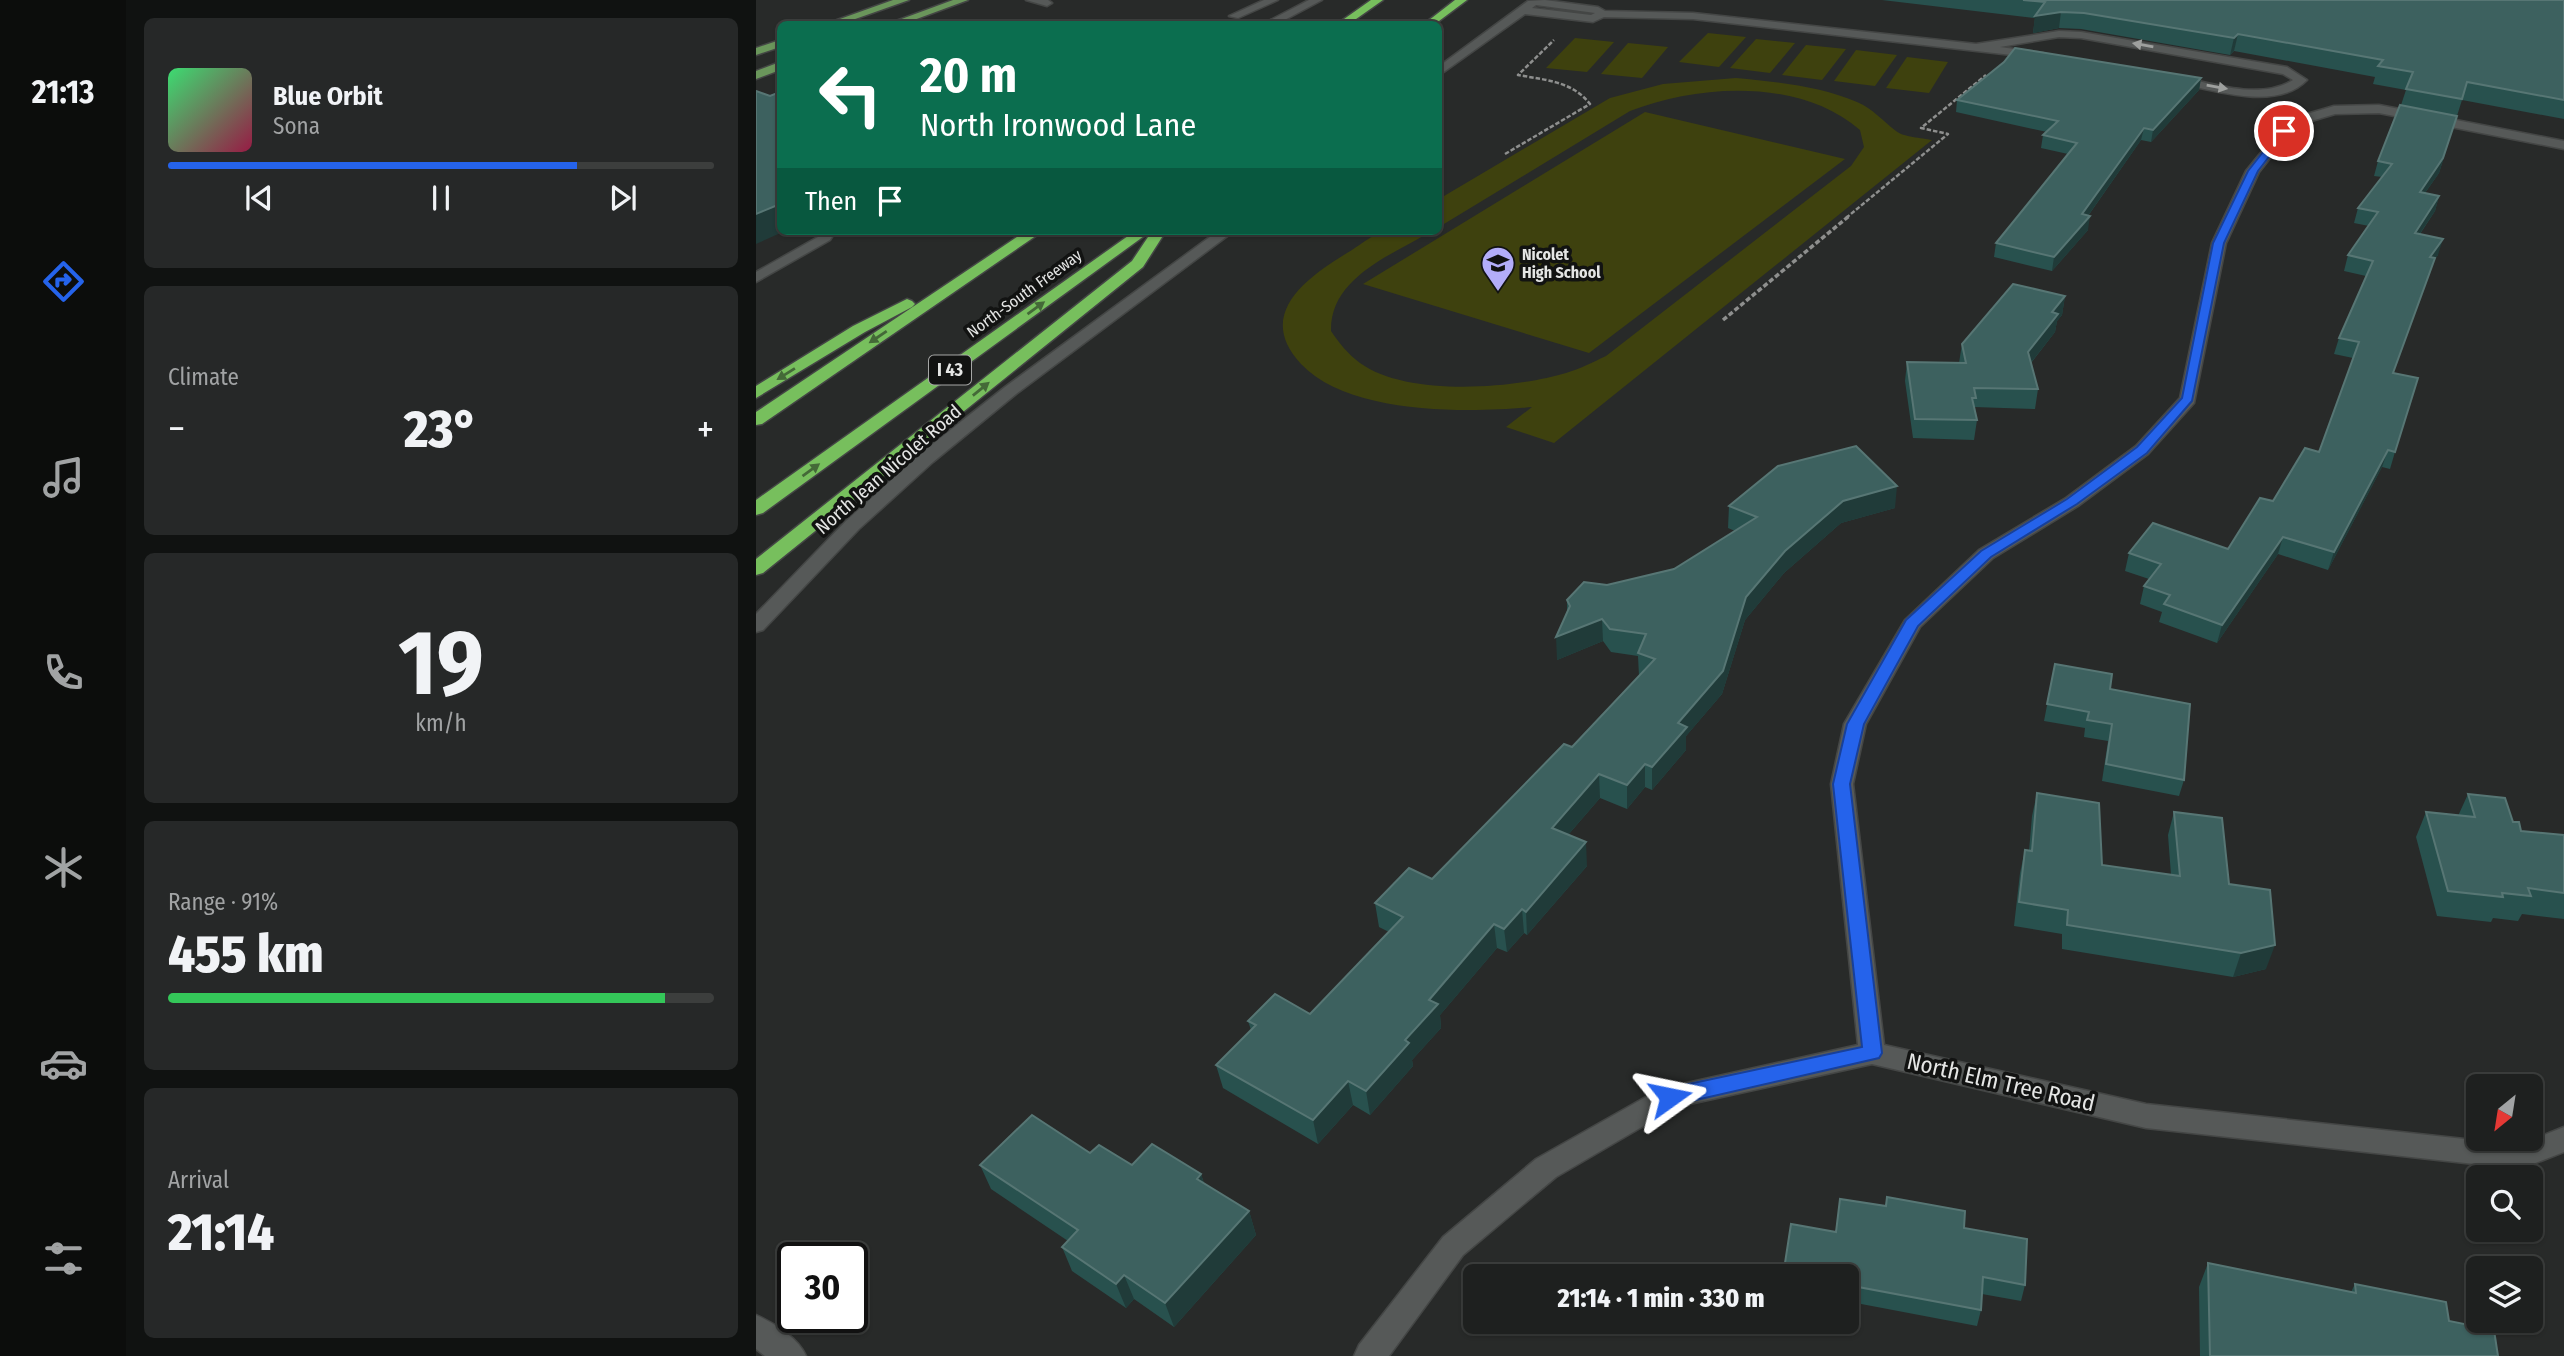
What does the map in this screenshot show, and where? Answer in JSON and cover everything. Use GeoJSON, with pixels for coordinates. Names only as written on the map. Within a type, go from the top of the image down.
{"type":"FeatureCollection","features":[{"type":"Feature","properties":{"kind":"highway"},"geometry":{"type":"LineString","coordinates":[[1346,21],[1378,0]]}},
{"type":"Feature","properties":{"kind":"highway"},"geometry":{"type":"LineString","coordinates":[[1433,21],[1462,0]]}},
{"type":"Feature","properties":{"kind":"highway"},"geometry":{"type":"LineString","coordinates":[[756,420],[1030,235]]}},
{"type":"Feature","properties":{"kind":"highway","name":"North-South Freeway"},"geometry":{"type":"LineString","coordinates":[[756,509],[1138,235]]}},
{"type":"Feature","properties":{"kind":"highway"},"geometry":{"type":"LineString","coordinates":[[756,569],[1138,264],[1156,235]]}},
{"type":"Feature","properties":{"kind":"highway"},"geometry":{"type":"LineString","coordinates":[[756,393],[859,329],[996,258]]}},
{"type":"Feature","properties":{"kind":"main road"},"geometry":{"type":"LineString","coordinates":[[841,21],[904,0]]}},
{"type":"Feature","properties":{"kind":"main road"},"geometry":{"type":"LineString","coordinates":[[903,21],[963,0]]}},
{"type":"Feature","properties":{"kind":"main road"},"geometry":{"type":"LineString","coordinates":[[756,52],[777,44]]}},
{"type":"Feature","properties":{"kind":"main road"},"geometry":{"type":"LineString","coordinates":[[756,75],[777,67]]}},
{"type":"Feature","properties":{"kind":"street"},"geometry":{"type":"LineString","coordinates":[[1031,0],[1047,3]]}},
{"type":"Feature","properties":{"kind":"street"},"geometry":{"type":"LineString","coordinates":[[1234,16],[1273,0]]}},
{"type":"Feature","properties":{"kind":"street"},"geometry":{"type":"LineString","coordinates":[[1275,21],[1317,0]]}},
{"type":"Feature","properties":{"kind":"street"},"geometry":{"type":"LineString","coordinates":[[1608,15],[1632,0]]}},
{"type":"Feature","properties":{"kind":"street"},"geometry":{"type":"LineString","coordinates":[[1442,70],[1536,1],[1598,10],[1608,15]]}},
{"type":"Feature","properties":{"kind":"street"},"geometry":{"type":"LineString","coordinates":[[1693,16],[1702,7]]}},
{"type":"Feature","properties":{"kind":"street"},"geometry":{"type":"LineString","coordinates":[[1523,10],[1593,19],[1608,15],[1693,16],[1942,37],[1980,47],[2054,57]]}},
{"type":"Feature","properties":{"kind":"street"},"geometry":{"type":"LineString","coordinates":[[1980,47],[2059,34],[2081,35],[2287,71],[2301,80],[2292,88],[2264,93],[2164,77]]}},
{"type":"Feature","properties":{"kind":"street"},"geometry":{"type":"LineString","coordinates":[[1872,1053],[1842,784],[1855,724],[1912,624],[1986,554],[2072,502],[2142,450],[2188,399],[2219,243],[2253,171],[2284,131],[2304,119],[2334,110],[2379,109],[2564,145]]}},
{"type":"Feature","properties":{"kind":"street","name":"North Jean Nicolet Road"},"geometry":{"type":"LineString","coordinates":[[756,626],[838,539],[926,459],[1222,235]]}},
{"type":"Feature","properties":{"kind":"street"},"geometry":{"type":"LineString","coordinates":[[756,278],[825,237]]}},
{"type":"Feature","properties":{"kind":"street","name":"North Elm Tree Road"},"geometry":{"type":"LineString","coordinates":[[1370,1356],[1453,1246],[1546,1168],[1670,1097],[1872,1053],[2146,1115],[2520,1157],[2564,1139]]}},
{"type":"Feature","properties":{"kind":"street"},"geometry":{"type":"LineString","coordinates":[[756,1330],[790,1356]]}},
{"type":"Feature","properties":{"kind":"path"},"geometry":{"type":"LineString","coordinates":[[1505,154],[1590,104],[1583,94],[1574,88],[1518,75],[1557,37]]}},
{"type":"Feature","properties":{"kind":"path"},"geometry":{"type":"LineString","coordinates":[[1723,320],[1948,134],[1921,128],[1997,65],[2004,50]]}},
{"type":"Feature","properties":{"kind":"shaded area"},"geometry":{"type":"Polygon","coordinates":[[[1708,33],[1746,37],[1719,67],[1679,62],[1708,33]]]}},
{"type":"Feature","properties":{"kind":"shaded area"},"geometry":{"type":"Polygon","coordinates":[[[1575,38],[1614,42],[1587,72],[1546,68],[1575,38]]]}},
{"type":"Feature","properties":{"kind":"shaded area"},"geometry":{"type":"Polygon","coordinates":[[[1756,39],[1795,43],[1770,73],[1730,68],[1756,39]]]}},
{"type":"Feature","properties":{"kind":"shaded area"},"geometry":{"type":"Polygon","coordinates":[[[1628,43],[1668,47],[1642,78],[1601,74],[1628,43]]]}},
{"type":"Feature","properties":{"kind":"shaded area"},"geometry":{"type":"Polygon","coordinates":[[[1806,45],[1846,49],[1822,80],[1782,75],[1806,45]]]}},
{"type":"Feature","properties":{"kind":"shaded area"},"geometry":{"type":"Polygon","coordinates":[[[1856,50],[1897,55],[1875,86],[1834,81],[1856,50]]]}},
{"type":"Feature","properties":{"kind":"shaded area"},"geometry":{"type":"Polygon","coordinates":[[[1907,57],[1948,62],[1929,93],[1886,88],[1907,57]]]}},
{"type":"Feature","properties":{"kind":"shaded area"},"geometry":{"type":"Polygon","coordinates":[[[1736,78],[1828,92],[1868,108],[1899,133],[1932,140],[1554,443],[1506,427],[1532,407],[1443,409],[1378,402],[1348,393],[1322,381],[1301,364],[1288,346],[1283,330],[1285,314],[1291,300],[1302,286],[1374,235],[1425,235],[1366,270],[1341,296],[1333,312],[1331,331],[1352,356],[1380,374],[1405,381],[1461,387],[1518,383],[1571,371],[1606,356],[1851,166],[1864,147],[1860,130],[1836,113],[1808,101],[1779,94],[1748,91],[1687,95],[1630,111],[1442,225],[1442,197],[1610,98],[1663,84],[1736,78]]]}},
{"type":"Feature","properties":{"kind":"shaded area"},"geometry":{"type":"Polygon","coordinates":[[[1645,112],[1845,159],[1589,353],[1363,284],[1645,112]]]}},
{"type":"Feature","properties":{"kind":"building"},"geometry":{"type":"Polygon","coordinates":[[[2023,0],[2564,0],[2564,100],[2467,82],[2462,99],[2406,89],[2413,72],[2378,66],[2383,60],[2238,34],[2234,38],[2084,13],[2061,12],[2035,16],[2045,2],[2023,0]]]}},
{"type":"Feature","properties":{"kind":"building"},"geometry":{"type":"Polygon","coordinates":[[[2015,48],[2201,78],[2153,130],[2144,128],[2082,214],[2090,216],[2054,257],[1996,243],[2077,143],[2043,135],[2058,121],[1957,100],[2004,62],[2015,48]]]}},
{"type":"Feature","properties":{"kind":"building"},"geometry":{"type":"Polygon","coordinates":[[[756,91],[770,96],[777,93],[777,205],[756,214],[756,91]]]}},
{"type":"Feature","properties":{"kind":"building"},"geometry":{"type":"Polygon","coordinates":[[[2400,105],[2457,116],[2443,158],[2420,192],[2439,196],[2415,233],[2443,239],[2430,257],[2435,258],[2393,373],[2418,378],[2395,452],[2388,450],[2334,552],[2283,537],[2222,625],[2164,604],[2170,595],[2144,586],[2161,564],[2129,553],[2153,523],[2228,549],[2260,498],[2273,501],[2305,448],[2319,452],[2359,342],[2339,338],[2373,261],[2348,255],[2378,212],[2358,208],[2392,164],[2378,161],[2400,105]]]}},
{"type":"Feature","properties":{"kind":"building"},"geometry":{"type":"Polygon","coordinates":[[[2013,284],[2065,296],[2052,312],[2058,314],[2028,352],[2038,389],[1974,388],[1976,398],[1972,398],[1977,420],[1915,419],[1907,362],[1966,363],[1962,344],[2013,284]]]}},
{"type":"Feature","properties":{"kind":"building"},"geometry":{"type":"Polygon","coordinates":[[[1856,446],[1897,486],[1843,501],[1785,551],[1746,597],[1723,671],[1678,723],[1687,727],[1652,767],[1645,764],[1627,785],[1599,774],[1552,828],[1586,842],[1526,912],[1522,909],[1504,929],[1494,924],[1429,1000],[1438,1004],[1405,1040],[1409,1043],[1366,1091],[1348,1081],[1313,1120],[1216,1065],[1256,1025],[1248,1021],[1275,994],[1310,1014],[1403,917],[1375,903],[1409,868],[1432,879],[1564,744],[1572,747],[1655,659],[1638,653],[1646,634],[1610,629],[1602,619],[1556,637],[1570,606],[1567,600],[1584,582],[1607,585],[1674,569],[1757,517],[1729,506],[1778,466],[1856,446]]]}},
{"type":"Feature","properties":{"kind":"building"},"geometry":{"type":"Polygon","coordinates":[[[2055,664],[2112,674],[2110,689],[2190,704],[2184,780],[2106,764],[2112,724],[2087,720],[2089,712],[2047,704],[2055,664]]]}},
{"type":"Feature","properties":{"kind":"building"},"geometry":{"type":"Polygon","coordinates":[[[2037,793],[2099,803],[2102,865],[2180,876],[2174,812],[2222,818],[2229,884],[2270,890],[2275,945],[2241,953],[2067,925],[2068,910],[2019,902],[2025,850],[2032,851],[2037,793]]]}},
{"type":"Feature","properties":{"kind":"building"},"geometry":{"type":"Polygon","coordinates":[[[2468,794],[2505,798],[2513,822],[2519,822],[2521,831],[2564,835],[2564,893],[2528,888],[2531,896],[2502,893],[2503,897],[2448,891],[2426,812],[2475,817],[2468,794]]]}},
{"type":"Feature","properties":{"kind":"building"},"geometry":{"type":"Polygon","coordinates":[[[1032,1115],[1090,1153],[1099,1145],[1132,1165],[1152,1144],[1201,1174],[1197,1179],[1249,1211],[1165,1303],[1124,1275],[1116,1284],[1062,1247],[1078,1230],[980,1165],[1032,1115]]]}},
{"type":"Feature","properties":{"kind":"building"},"geometry":{"type":"Polygon","coordinates":[[[1887,1197],[1965,1211],[1964,1228],[2027,1239],[2025,1285],[1983,1277],[1981,1310],[1859,1287],[1859,1264],[1785,1264],[1791,1224],[1836,1232],[1840,1199],[1886,1206],[1887,1197]]]}},
{"type":"Feature","properties":{"kind":"building"},"geometry":{"type":"Polygon","coordinates":[[[2208,1263],[2356,1293],[2355,1284],[2446,1302],[2449,1321],[2466,1324],[2466,1333],[2494,1333],[2498,1356],[2210,1356],[2208,1263]]]}},
{"type":"Feature","properties":{"kind":"place","name":"Nicolet High School"},"geometry":{"type":"Point","coordinates":[1498,293]}},
{"type":"Feature","properties":{"kind":"route"},"geometry":{"type":"LineString","coordinates":[[1670,1097],[1872,1053],[1842,784],[1855,724],[1912,624],[1986,554],[2072,502],[2142,450],[2188,399],[2219,243],[2253,171],[2284,131]]}}]}
